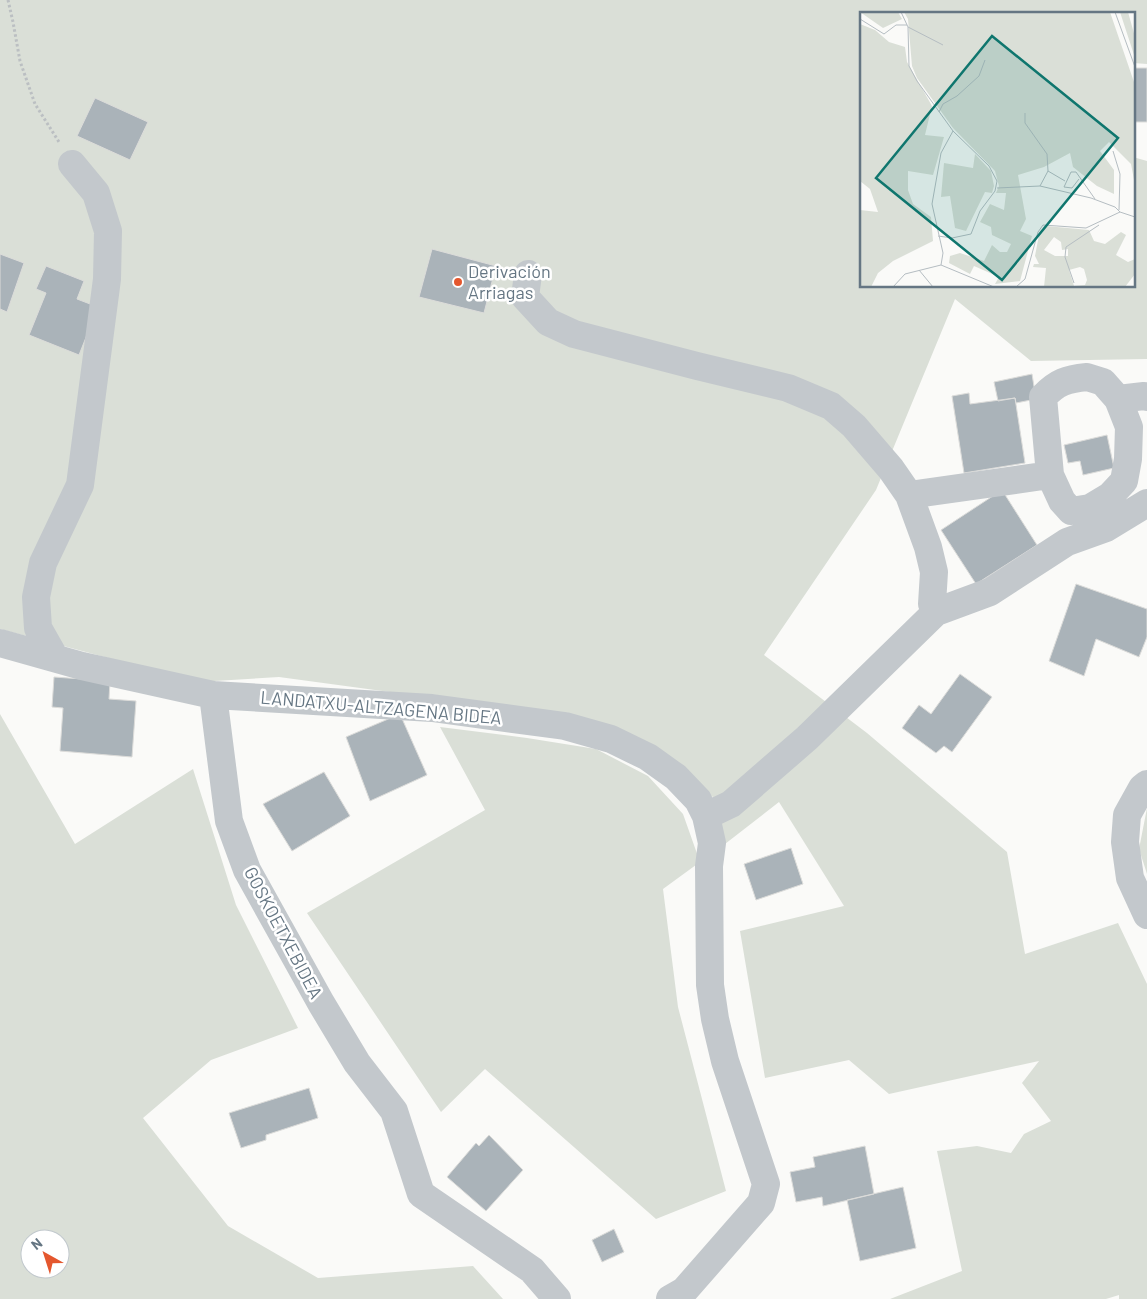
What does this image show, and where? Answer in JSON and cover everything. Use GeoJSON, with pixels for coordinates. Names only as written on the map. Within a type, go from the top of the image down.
{"type":"FeatureCollection","features":[{"type":"Feature","properties":{"kind":"street"},"geometry":{"type":"LineString","coordinates":[[56,658],[38,628],[36,597],[43,563],[80,485],[107,279],[108,231],[96,193],[72,164]]}},
{"type":"Feature","properties":{"kind":"street"},"geometry":{"type":"LineString","coordinates":[[528,274],[525,297],[548,322],[574,334],[788,388],[831,406],[854,426],[891,469],[909,495],[928,547],[934,572],[932,604],[936,612],[990,592],[1067,542],[1106,528],[1147,503]]}},
{"type":"Feature","properties":{"kind":"street"},"geometry":{"type":"LineString","coordinates":[[1067,542],[1071,511],[1062,501],[1050,475],[1043,397],[1053,386],[1071,378],[1087,377],[1103,382],[1118,399],[1129,427],[1128,459],[1124,481],[1110,496],[1090,508],[1071,511]]}},
{"type":"Feature","properties":{"kind":"street"},"geometry":{"type":"LineString","coordinates":[[1118,399],[1147,397]]}},
{"type":"Feature","properties":{"kind":"street"},"geometry":{"type":"LineString","coordinates":[[909,495],[1050,475]]}},
{"type":"Feature","properties":{"kind":"street"},"geometry":{"type":"LineString","coordinates":[[706,816],[731,804],[807,738],[934,614]]}},
{"type":"Feature","properties":{"kind":"street"},"geometry":{"type":"LineString","coordinates":[[0,643],[82,666],[213,695]]}},
{"type":"Feature","properties":{"kind":"street","name":"LANDATXU-ALTZAGENA BIDEA"},"geometry":{"type":"LineString","coordinates":[[213,695],[432,708],[565,726],[611,739],[648,757],[676,777],[698,800],[706,816],[712,843],[709,866],[710,985],[715,1019],[725,1062],[766,1184],[761,1203],[684,1291],[670,1299]]}},
{"type":"Feature","properties":{"kind":"street","name":"GOSKOETXEBIDEA"},"geometry":{"type":"LineString","coordinates":[[213,695],[229,821],[247,870],[351,1054],[394,1111],[420,1194],[532,1270],[557,1299]]}},
{"type":"Feature","properties":{"kind":"street"},"geometry":{"type":"LineString","coordinates":[[1147,784],[1142,788],[1127,815],[1125,842],[1130,878],[1147,915]]}},
{"type":"Feature","properties":{"kind":"path"},"geometry":{"type":"LineString","coordinates":[[8,0],[14,22],[20,62],[36,104],[72,164]]}},
{"type":"Feature","properties":{"kind":"shaded area"},"geometry":{"type":"Polygon","coordinates":[[[0,0],[1147,0],[1147,64],[1134,63],[1134,12],[860,12],[860,288],[1134,288],[1134,157],[1147,161],[1147,359],[1031,361],[955,299],[876,490],[764,655],[867,733],[1007,852],[1025,954],[1118,923],[1147,984],[1147,1299],[1119,1299],[1119,1295],[1106,1299],[890,1299],[962,1271],[937,1151],[977,1146],[1011,1153],[1024,1134],[1051,1121],[1022,1083],[1039,1061],[889,1094],[849,1060],[765,1078],[740,931],[844,906],[779,802],[725,844],[713,797],[692,783],[508,708],[279,677],[198,682],[0,629],[0,0]]]}},
{"type":"Feature","properties":{"kind":"shaded area"},"geometry":{"type":"Polygon","coordinates":[[[0,714],[75,844],[193,769],[236,905],[298,1028],[211,1060],[143,1118],[228,1226],[318,1278],[473,1266],[503,1299],[0,1299],[0,714]]]}},
{"type":"Feature","properties":{"kind":"shaded area"},"geometry":{"type":"Polygon","coordinates":[[[440,727],[596,749],[648,776],[683,814],[700,862],[663,889],[678,1007],[726,1191],[656,1219],[485,1069],[441,1112],[307,913],[485,810],[440,727]]]}},
{"type":"Feature","properties":{"kind":"shaded area"},"geometry":{"type":"Polygon","coordinates":[[[1147,808],[1147,874],[1139,849],[1147,808]]]}},
{"type":"Feature","properties":{"kind":"building"},"geometry":{"type":"Polygon","coordinates":[[[1134,68],[1147,68],[1147,122],[1134,122],[1134,68]]]}},
{"type":"Feature","properties":{"kind":"building"},"geometry":{"type":"Polygon","coordinates":[[[95,98],[148,122],[130,160],[77,136],[95,98]]]}},
{"type":"Feature","properties":{"kind":"building","name":"Derivación Arriagas"},"geometry":{"type":"Polygon","coordinates":[[[432,249],[496,266],[484,313],[419,297],[432,249]]]}},
{"type":"Feature","properties":{"kind":"building"},"geometry":{"type":"Polygon","coordinates":[[[0,254],[24,263],[7,312],[0,309],[0,254]]]}},
{"type":"Feature","properties":{"kind":"building"},"geometry":{"type":"Polygon","coordinates":[[[46,266],[84,281],[77,299],[98,307],[79,355],[29,335],[46,293],[36,289],[46,266]]]}},
{"type":"Feature","properties":{"kind":"building"},"geometry":{"type":"Polygon","coordinates":[[[1032,374],[1036,399],[1016,403],[1015,398],[998,401],[994,382],[1032,374]]]}},
{"type":"Feature","properties":{"kind":"building"},"geometry":{"type":"Polygon","coordinates":[[[969,393],[970,404],[1015,398],[1025,463],[964,473],[952,396],[969,393]]]}},
{"type":"Feature","properties":{"kind":"building"},"geometry":{"type":"Polygon","coordinates":[[[1107,435],[1114,468],[1083,475],[1080,461],[1068,463],[1064,445],[1107,435]]]}},
{"type":"Feature","properties":{"kind":"building"},"geometry":{"type":"Polygon","coordinates":[[[1002,490],[1037,545],[976,584],[941,530],[1002,490]]]}},
{"type":"Feature","properties":{"kind":"building"},"geometry":{"type":"Polygon","coordinates":[[[1076,584],[1147,609],[1147,637],[1139,657],[1096,639],[1084,676],[1049,661],[1076,584]]]}},
{"type":"Feature","properties":{"kind":"building"},"geometry":{"type":"Polygon","coordinates":[[[960,674],[992,697],[952,752],[944,746],[936,753],[902,728],[919,705],[931,714],[960,674]]]}},
{"type":"Feature","properties":{"kind":"building"},"geometry":{"type":"Polygon","coordinates":[[[54,677],[110,681],[109,699],[136,701],[132,757],[60,751],[63,708],[52,707],[54,677]]]}},
{"type":"Feature","properties":{"kind":"building"},"geometry":{"type":"Polygon","coordinates":[[[400,714],[427,775],[370,801],[346,737],[400,714]]]}},
{"type":"Feature","properties":{"kind":"building"},"geometry":{"type":"Polygon","coordinates":[[[324,772],[350,816],[292,851],[263,804],[324,772]]]}},
{"type":"Feature","properties":{"kind":"building"},"geometry":{"type":"Polygon","coordinates":[[[791,848],[803,884],[756,900],[744,864],[791,848]]]}},
{"type":"Feature","properties":{"kind":"building"},"geometry":{"type":"Polygon","coordinates":[[[309,1088],[318,1118],[266,1135],[266,1140],[241,1148],[229,1113],[309,1088]]]}},
{"type":"Feature","properties":{"kind":"building"},"geometry":{"type":"Polygon","coordinates":[[[489,1135],[523,1170],[486,1211],[447,1177],[476,1143],[479,1146],[489,1135]]]}},
{"type":"Feature","properties":{"kind":"building"},"geometry":{"type":"Polygon","coordinates":[[[865,1146],[874,1194],[823,1206],[822,1197],[796,1202],[790,1172],[815,1167],[813,1157],[865,1146]]]}},
{"type":"Feature","properties":{"kind":"building"},"geometry":{"type":"Polygon","coordinates":[[[903,1187],[916,1248],[860,1261],[847,1200],[903,1187]]]}},
{"type":"Feature","properties":{"kind":"building"},"geometry":{"type":"Polygon","coordinates":[[[614,1229],[624,1252],[602,1262],[592,1240],[614,1229]]]}},
{"type":"Feature","properties":{"kind":"place","name":"Derivación Arriagas"},"geometry":{"type":"Point","coordinates":[458,282]}}]}
